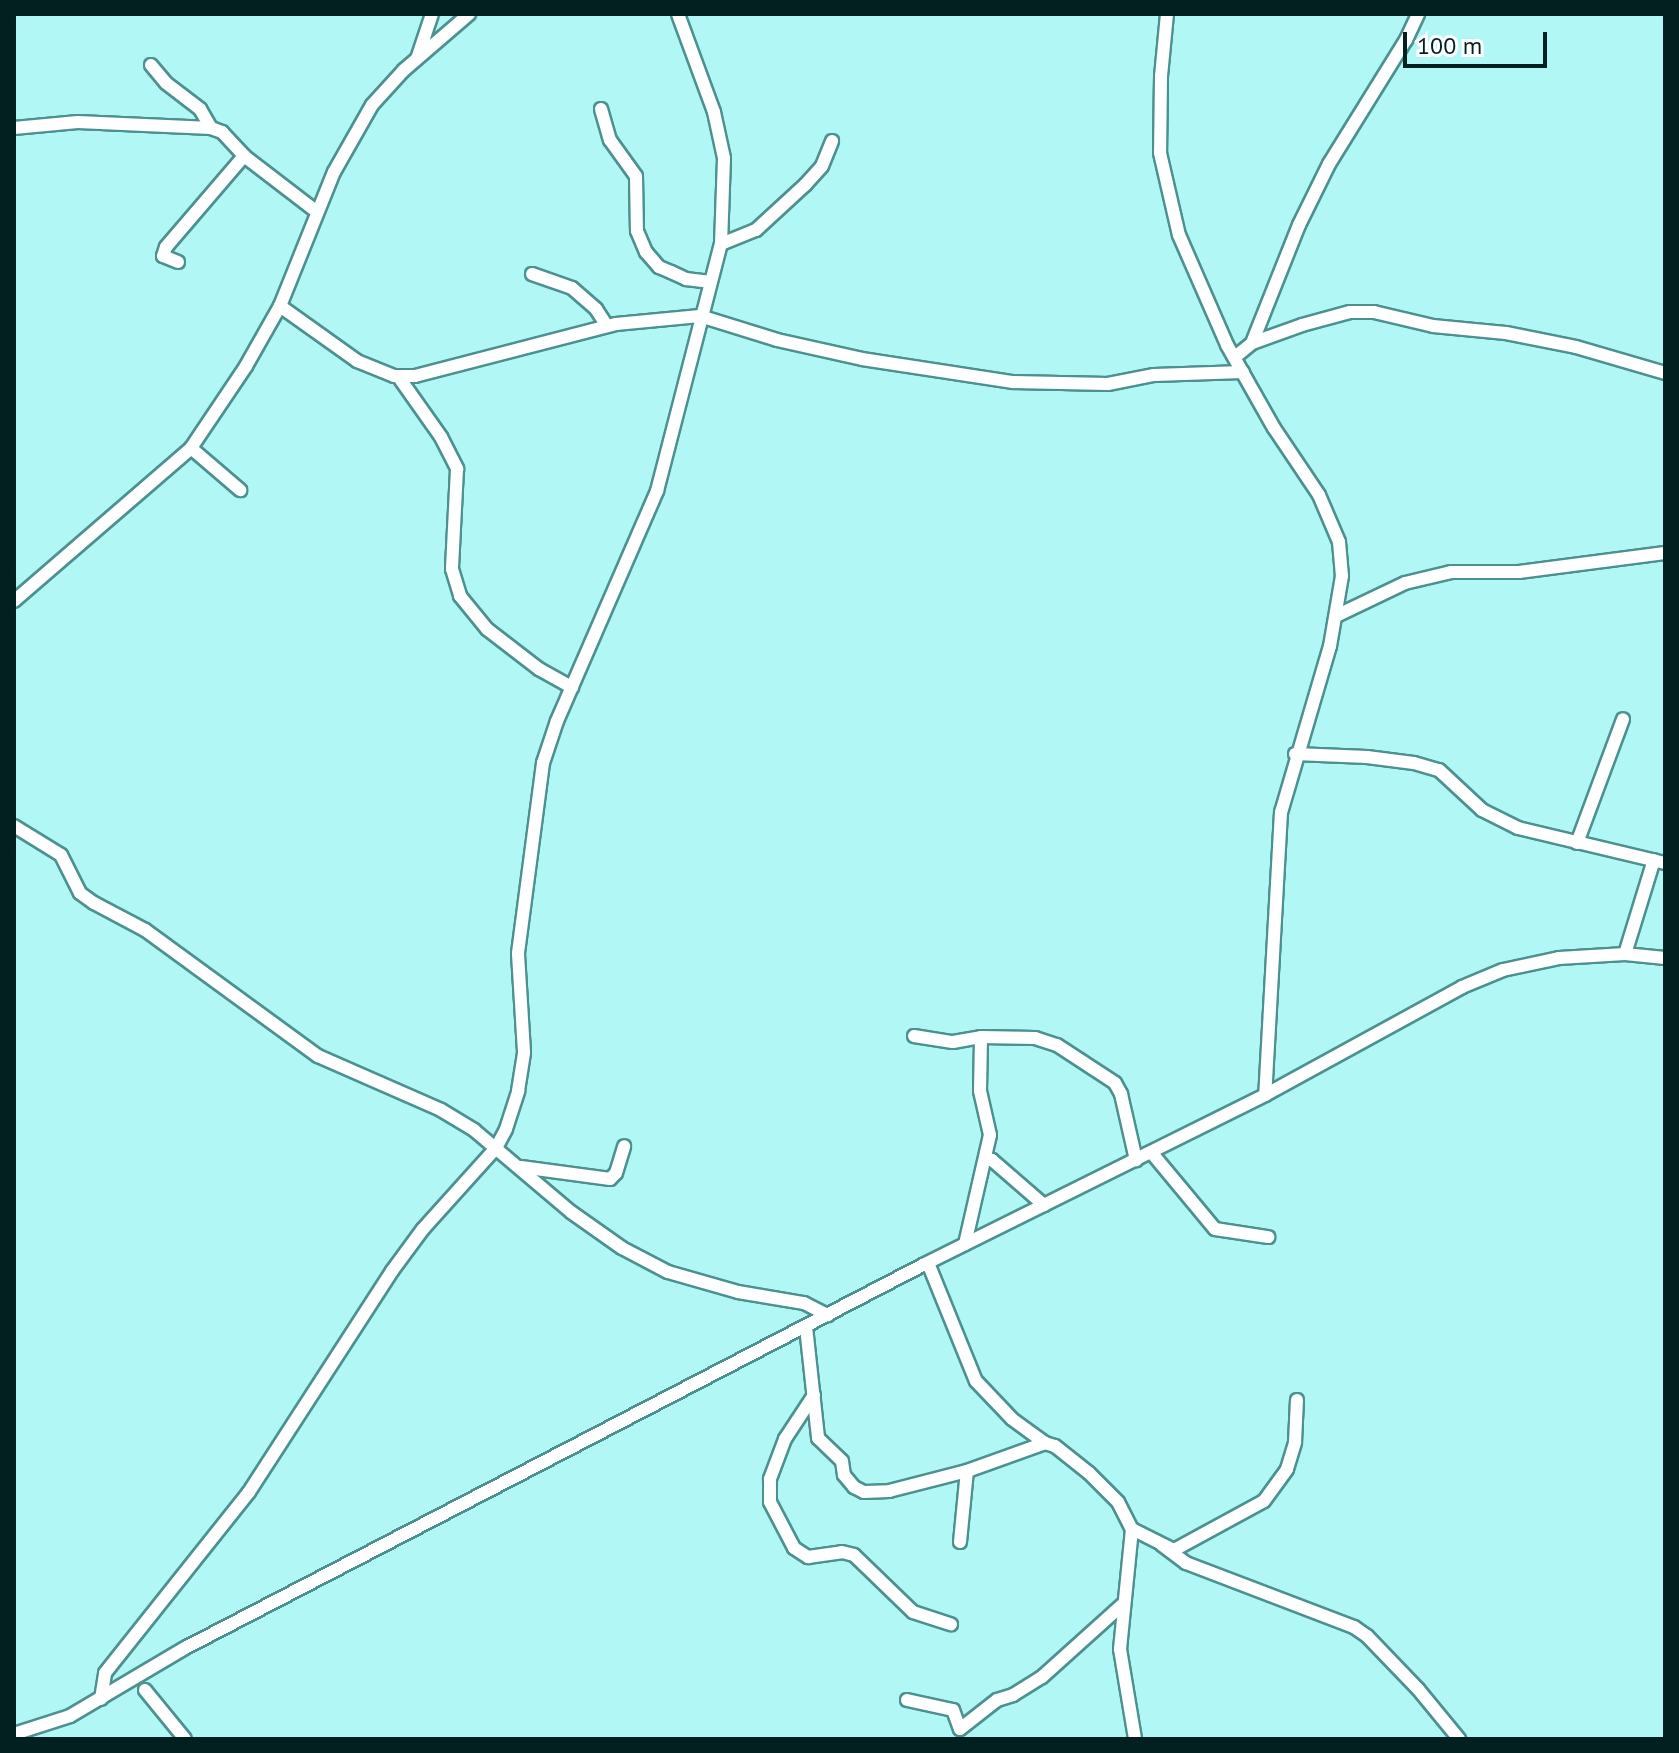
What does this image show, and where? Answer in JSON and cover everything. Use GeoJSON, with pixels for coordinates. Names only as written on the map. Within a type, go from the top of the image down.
{"type":"FeatureCollection","features":[{"type":"Feature","properties":{"kind":"street"},"geometry":{"type":"LineString","coordinates":[[417,59],[432,14]]}},
{"type":"Feature","properties":{"kind":"street"},"geometry":{"type":"LineString","coordinates":[[14,601],[191,448],[246,366],[280,306],[316,211],[372,105],[417,59],[469,14]]}},
{"type":"Feature","properties":{"kind":"street"},"geometry":{"type":"LineString","coordinates":[[101,1699],[105,1673],[249,1492],[392,1271],[423,1229],[496,1148],[518,1091],[524,1052],[518,953],[535,805],[543,763],[572,687],[634,551],[657,491],[721,244],[724,158],[714,112],[678,14]]}},
{"type":"Feature","properties":{"kind":"street"},"geometry":{"type":"LineString","coordinates":[[1167,14],[1161,76],[1160,153],[1179,235],[1203,296],[1274,428],[1319,495],[1339,542],[1342,576],[1338,615],[1295,754],[1281,812],[1265,1095]]}},
{"type":"Feature","properties":{"kind":"street"},"geometry":{"type":"LineString","coordinates":[[1252,343],[1299,225],[1323,176],[1406,40],[1418,14]]}},
{"type":"Feature","properties":{"kind":"street"},"geometry":{"type":"LineString","coordinates":[[151,65],[166,83],[200,109],[211,128]]}},
{"type":"Feature","properties":{"kind":"street"},"geometry":{"type":"LineString","coordinates":[[601,109],[610,140],[636,176],[637,231],[646,252],[659,267],[679,276],[709,282]]}},
{"type":"Feature","properties":{"kind":"street"},"geometry":{"type":"LineString","coordinates":[[14,128],[78,122],[211,128],[222,132],[244,156],[316,211]]}},
{"type":"Feature","properties":{"kind":"street"},"geometry":{"type":"LineString","coordinates":[[721,244],[756,230],[805,185],[822,166],[832,141]]}},
{"type":"Feature","properties":{"kind":"street"},"geometry":{"type":"LineString","coordinates":[[178,262],[166,260],[163,256],[166,247],[244,156]]}},
{"type":"Feature","properties":{"kind":"street"},"geometry":{"type":"LineString","coordinates":[[532,274],[572,288],[596,309],[607,326]]}},
{"type":"Feature","properties":{"kind":"street"},"geometry":{"type":"LineString","coordinates":[[280,306],[357,361],[374,370],[398,376],[415,376],[607,326],[700,316],[849,357],[1013,382],[1108,384],[1154,375],[1243,372]]}},
{"type":"Feature","properties":{"kind":"street"},"geometry":{"type":"LineString","coordinates":[[1235,357],[1252,343],[1350,312],[1374,312],[1433,326],[1506,333],[1562,344],[1665,373]]}},
{"type":"Feature","properties":{"kind":"street"},"geometry":{"type":"LineString","coordinates":[[398,376],[441,437],[457,469],[452,569],[460,596],[487,629],[539,669],[572,687]]}},
{"type":"Feature","properties":{"kind":"street"},"geometry":{"type":"LineString","coordinates":[[191,448],[240,490]]}},
{"type":"Feature","properties":{"kind":"street"},"geometry":{"type":"LineString","coordinates":[[1338,615],[1405,583],[1451,572],[1519,572],[1665,553]]}},
{"type":"Feature","properties":{"kind":"street"},"geometry":{"type":"LineString","coordinates":[[1577,843],[1623,719]]}},
{"type":"Feature","properties":{"kind":"street"},"geometry":{"type":"LineString","coordinates":[[1295,754],[1367,757],[1439,770],[1482,810],[1518,828],[1659,862],[1625,954]]}},
{"type":"Feature","properties":{"kind":"street"},"geometry":{"type":"LineString","coordinates":[[14,826],[61,855],[80,893],[87,898],[145,930],[318,1056],[441,1110],[474,1130],[571,1212],[622,1248],[668,1272],[738,1292],[804,1303],[828,1315]]}},
{"type":"Feature","properties":{"kind":"street"},"geometry":{"type":"LineString","coordinates":[[14,1734],[70,1716],[185,1648],[965,1244],[1265,1095],[1462,987],[1503,970],[1559,958],[1625,954],[1665,958]]}},
{"type":"Feature","properties":{"kind":"street"},"geometry":{"type":"LineString","coordinates":[[914,1036],[953,1042],[981,1037],[1046,1041],[1106,1074],[1121,1094],[1136,1160]]}},
{"type":"Feature","properties":{"kind":"street"},"geometry":{"type":"LineString","coordinates":[[965,1244],[987,1160],[990,1135],[980,1091],[981,1037]]}},
{"type":"Feature","properties":{"kind":"street"},"geometry":{"type":"LineString","coordinates":[[521,1167],[610,1179],[616,1173],[624,1146]]}},
{"type":"Feature","properties":{"kind":"street"},"geometry":{"type":"LineString","coordinates":[[1151,1152],[1215,1229],[1268,1237]]}},
{"type":"Feature","properties":{"kind":"street"},"geometry":{"type":"LineString","coordinates":[[987,1160],[992,1160],[1044,1205]]}},
{"type":"Feature","properties":{"kind":"street"},"geometry":{"type":"LineString","coordinates":[[928,1263],[976,1381],[1012,1419],[1045,1443],[1055,1446],[1089,1473],[1118,1502],[1132,1529],[1174,1550],[1182,1548],[1205,1530],[1256,1507],[1277,1487],[1287,1469],[1295,1442],[1297,1400]]}},
{"type":"Feature","properties":{"kind":"street"},"geometry":{"type":"LineString","coordinates":[[806,1327],[818,1438],[842,1461],[844,1475],[854,1487],[864,1492],[889,1491],[967,1471],[1045,1443]]}},
{"type":"Feature","properties":{"kind":"street"},"geometry":{"type":"LineString","coordinates":[[814,1395],[785,1439],[770,1479],[770,1502],[794,1548],[808,1557],[842,1552],[854,1555],[913,1612],[951,1624]]}},
{"type":"Feature","properties":{"kind":"street"},"geometry":{"type":"LineString","coordinates":[[960,1542],[967,1471]]}},
{"type":"Feature","properties":{"kind":"street"},"geometry":{"type":"LineString","coordinates":[[1132,1529],[1120,1649],[1135,1739]]}},
{"type":"Feature","properties":{"kind":"street"},"geometry":{"type":"LineString","coordinates":[[1162,1545],[1186,1563],[1354,1627],[1367,1636],[1418,1689],[1459,1739]]}},
{"type":"Feature","properties":{"kind":"street"},"geometry":{"type":"LineString","coordinates":[[957,1734],[997,1700],[1013,1695],[1042,1677],[1122,1605]]}},
{"type":"Feature","properties":{"kind":"street"},"geometry":{"type":"LineString","coordinates":[[145,1690],[185,1739]]}},
{"type":"Feature","properties":{"kind":"street"},"geometry":{"type":"LineString","coordinates":[[907,1700],[953,1710],[957,1734]]}}]}
